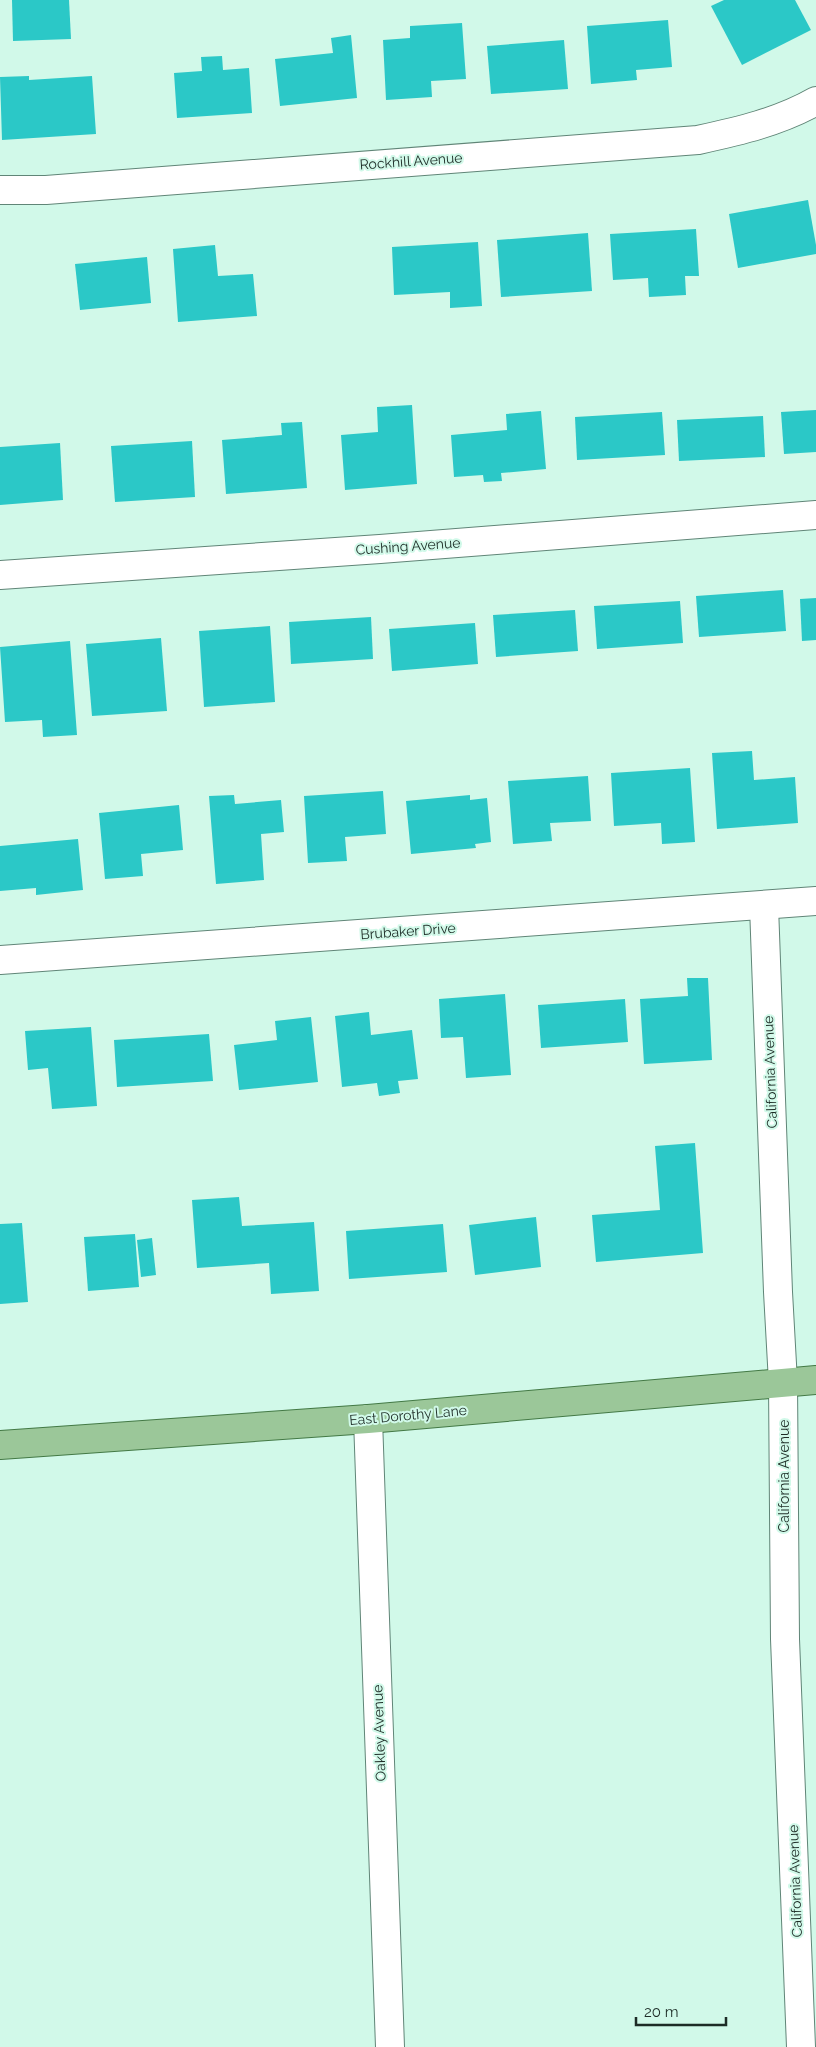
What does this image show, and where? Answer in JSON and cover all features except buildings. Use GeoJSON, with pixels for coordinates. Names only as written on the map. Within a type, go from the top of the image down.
{"type":"FeatureCollection","features":[{"type":"Feature","properties":{"kind":"main road","name":"East Dorothy Lane"},"geometry":{"type":"LineString","coordinates":[[0,1445],[368,1419],[816,1380]]}},
{"type":"Feature","properties":{"kind":"street","name":"Rockhill Avenue"},"geometry":{"type":"LineString","coordinates":[[0,190],[46,190],[698,140],[750,129],[797,112],[816,101]]}},
{"type":"Feature","properties":{"kind":"street","name":"Cushing Avenue"},"geometry":{"type":"LineString","coordinates":[[0,575],[371,549],[816,514]]}},
{"type":"Feature","properties":{"kind":"street","name":"Brubaker Drive"},"geometry":{"type":"LineString","coordinates":[[0,960],[816,901]]}},
{"type":"Feature","properties":{"kind":"street","name":"California Avenue"},"geometry":{"type":"LineString","coordinates":[[764,906],[783,1382],[785,1638],[801,2047]]}},
{"type":"Feature","properties":{"kind":"street","name":"Oakley Avenue"},"geometry":{"type":"LineString","coordinates":[[368,1419],[390,2047]]}}]}
